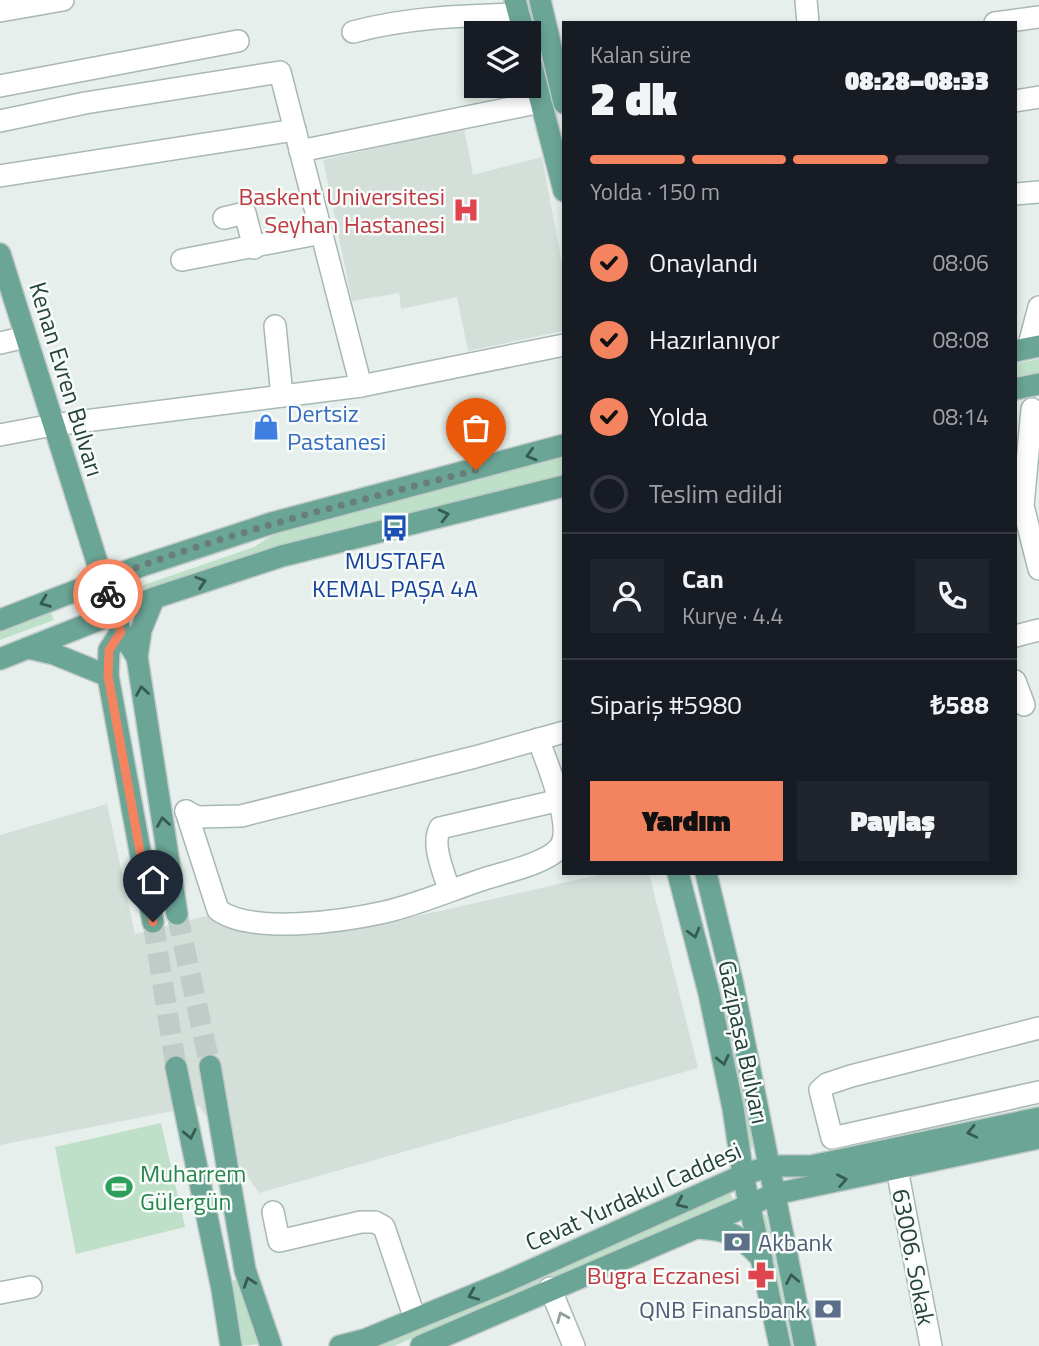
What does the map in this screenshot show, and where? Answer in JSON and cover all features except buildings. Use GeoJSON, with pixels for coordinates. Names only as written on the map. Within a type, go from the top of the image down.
{"type":"FeatureCollection","features":[{"type":"Feature","properties":{"kind":"main road"},"geometry":{"type":"LineString","coordinates":[[540,0],[562,97]]}},
{"type":"Feature","properties":{"kind":"main road"},"geometry":{"type":"LineString","coordinates":[[540,98],[562,183]]}},
{"type":"Feature","properties":{"kind":"main road","name":"Kenan Evren Bulvarı"},"geometry":{"type":"LineString","coordinates":[[0,254],[103,580],[118,623],[137,657]]}},
{"type":"Feature","properties":{"kind":"main road"},"geometry":{"type":"LineString","coordinates":[[1017,389],[1039,384]]}},
{"type":"Feature","properties":{"kind":"main road"},"geometry":{"type":"LineString","coordinates":[[0,620],[103,580],[272,523],[562,446]]}},
{"type":"Feature","properties":{"kind":"main road"},"geometry":{"type":"LineString","coordinates":[[0,659],[27,648],[118,623],[154,598],[282,556],[562,486]]}},
{"type":"Feature","properties":{"kind":"main road"},"geometry":{"type":"LineString","coordinates":[[154,598],[141,630],[137,657],[177,914]]}},
{"type":"Feature","properties":{"kind":"main road"},"geometry":{"type":"LineString","coordinates":[[118,623],[109,650],[108,676],[153,922]]}},
{"type":"Feature","properties":{"kind":"main road"},"geometry":{"type":"LineString","coordinates":[[27,648],[54,654],[108,676]]}},
{"type":"Feature","properties":{"kind":"main road","name":"Gazipaşa Bulvarı"},"geometry":{"type":"LineString","coordinates":[[679,875],[709,993],[733,1108],[743,1175],[780,1346]]}},
{"type":"Feature","properties":{"kind":"main road","name":"Gazipaşa Bulvarı"},"geometry":{"type":"LineString","coordinates":[[706,875],[733,985],[805,1346]]}},
{"type":"Feature","properties":{"kind":"main road"},"geometry":{"type":"LineString","coordinates":[[210,1066],[244,1270],[271,1346]]}},
{"type":"Feature","properties":{"kind":"main road"},"geometry":{"type":"LineString","coordinates":[[176,1067],[222,1289],[231,1346]]}},
{"type":"Feature","properties":{"kind":"main road","name":"Cevat Yurdakul Caddesi"},"geometry":{"type":"LineString","coordinates":[[340,1346],[364,1340],[505,1282],[743,1175],[770,1166],[811,1166],[1039,1118]]}},
{"type":"Feature","properties":{"kind":"main road","name":"Cevat Yurdakul Caddesi"},"geometry":{"type":"LineString","coordinates":[[421,1346],[550,1288],[775,1194],[1039,1138]]}},
{"type":"Feature","properties":{"kind":"main road"},"geometry":{"type":"LineString","coordinates":[[693,1228],[724,1229],[735,1233],[762,1259]]}},
{"type":"Feature","properties":{"kind":"street"},"geometry":{"type":"LineString","coordinates":[[0,11],[63,0]]}},
{"type":"Feature","properties":{"kind":"street"},"geometry":{"type":"LineString","coordinates":[[806,0],[808,21]]}},
{"type":"Feature","properties":{"kind":"street"},"geometry":{"type":"LineString","coordinates":[[353,32],[433,16],[519,16]]}},
{"type":"Feature","properties":{"kind":"street"},"geometry":{"type":"LineString","coordinates":[[1013,21],[1039,18]]}},
{"type":"Feature","properties":{"kind":"street"},"geometry":{"type":"LineString","coordinates":[[0,86],[239,41]]}},
{"type":"Feature","properties":{"kind":"street"},"geometry":{"type":"LineString","coordinates":[[0,121],[85,103],[280,72],[361,386]]}},
{"type":"Feature","properties":{"kind":"street"},"geometry":{"type":"LineString","coordinates":[[1017,101],[1039,97]]}},
{"type":"Feature","properties":{"kind":"street"},"geometry":{"type":"LineString","coordinates":[[300,150],[541,102]]}},
{"type":"Feature","properties":{"kind":"street"},"geometry":{"type":"LineString","coordinates":[[0,176],[295,130]]}},
{"type":"Feature","properties":{"kind":"street"},"geometry":{"type":"LineString","coordinates":[[1017,194],[1039,192]]}},
{"type":"Feature","properties":{"kind":"street"},"geometry":{"type":"LineString","coordinates":[[224,218],[245,214],[254,248]]}},
{"type":"Feature","properties":{"kind":"street"},"geometry":{"type":"LineString","coordinates":[[182,260],[322,233]]}},
{"type":"Feature","properties":{"kind":"street"},"geometry":{"type":"LineString","coordinates":[[1027,349],[1039,307]]}},
{"type":"Feature","properties":{"kind":"street"},"geometry":{"type":"LineString","coordinates":[[275,326],[282,397]]}},
{"type":"Feature","properties":{"kind":"street"},"geometry":{"type":"LineString","coordinates":[[0,343],[26,338]]}},
{"type":"Feature","properties":{"kind":"street"},"geometry":{"type":"LineString","coordinates":[[0,435],[53,425],[361,386],[562,345]]}},
{"type":"Feature","properties":{"kind":"street"},"geometry":{"type":"LineString","coordinates":[[1032,409],[1026,505],[1039,569]]}},
{"type":"Feature","properties":{"kind":"street"},"geometry":{"type":"LineString","coordinates":[[1017,636],[1039,630]]}},
{"type":"Feature","properties":{"kind":"street"},"geometry":{"type":"LineString","coordinates":[[1017,686],[1024,705]]}},
{"type":"Feature","properties":{"kind":"street"},"geometry":{"type":"LineString","coordinates":[[562,733],[241,816],[197,817],[186,811],[218,910],[228,917],[253,924],[314,922],[386,912],[536,862],[552,853],[562,842]]}},
{"type":"Feature","properties":{"kind":"street"},"geometry":{"type":"LineString","coordinates":[[538,739],[560,800],[562,827]]}},
{"type":"Feature","properties":{"kind":"street"},"geometry":{"type":"LineString","coordinates":[[449,890],[436,844],[436,835],[440,828],[560,800]]}},
{"type":"Feature","properties":{"kind":"street"},"geometry":{"type":"LineString","coordinates":[[1039,1028],[851,1076],[827,1084],[820,1090],[832,1138],[1039,1092]]}},
{"type":"Feature","properties":{"kind":"street","name":"63006. Sokak"},"geometry":{"type":"LineString","coordinates":[[897,1169],[931,1346]]}},
{"type":"Feature","properties":{"kind":"street"},"geometry":{"type":"LineString","coordinates":[[273,1212],[279,1241],[361,1222],[374,1222],[384,1227],[415,1319]]}},
{"type":"Feature","properties":{"kind":"street"},"geometry":{"type":"LineString","coordinates":[[0,1293],[31,1287]]}},
{"type":"Feature","properties":{"kind":"street"},"geometry":{"type":"LineString","coordinates":[[550,1288],[575,1346]]}},
{"type":"Feature","properties":{"kind":"shaded area"},"geometry":{"type":"Polygon","coordinates":[[[464,128],[473,175],[542,157],[562,264],[562,331],[468,351],[457,297],[401,309],[399,293],[352,301],[323,160],[464,128]]]}},
{"type":"Feature","properties":{"kind":"shaded area"},"geometry":{"type":"Polygon","coordinates":[[[107,804],[135,934],[210,915],[348,929],[597,875],[650,875],[698,1068],[259,1193],[199,1106],[0,1145],[0,835],[107,804]]]}},
{"type":"Feature","properties":{"kind":"green space"},"geometry":{"type":"Polygon","coordinates":[[[526,0],[530,0],[535,21],[531,21],[526,0]]]}},
{"type":"Feature","properties":{"kind":"green space"},"geometry":{"type":"Polygon","coordinates":[[[541,47],[562,145],[541,60],[541,47]]]}},
{"type":"Feature","properties":{"kind":"green space"},"geometry":{"type":"Polygon","coordinates":[[[1039,359],[1039,372],[1017,377],[1017,364],[1039,359]]]}},
{"type":"Feature","properties":{"kind":"green space"},"geometry":{"type":"Polygon","coordinates":[[[562,457],[562,475],[294,542],[136,593],[135,588],[254,547],[276,533],[562,457]]]}},
{"type":"Feature","properties":{"kind":"green space"},"geometry":{"type":"Polygon","coordinates":[[[50,611],[54,620],[0,640],[0,630],[50,611]]]}},
{"type":"Feature","properties":{"kind":"green space"},"geometry":{"type":"Polygon","coordinates":[[[721,982],[756,1146],[748,1149],[715,984],[721,982]]]}},
{"type":"Feature","properties":{"kind":"green space","name":"Muharrem Gülergün"},"geometry":{"type":"Polygon","coordinates":[[[161,1123],[185,1227],[76,1254],[55,1147],[161,1123]]]}},
{"type":"Feature","properties":{"kind":"green space"},"geometry":{"type":"Polygon","coordinates":[[[730,1193],[733,1199],[394,1346],[377,1346],[730,1193]]]}},
{"type":"Feature","properties":{"kind":"green space"},"geometry":{"type":"Polygon","coordinates":[[[766,1215],[793,1346],[788,1346],[760,1216],[766,1215]]]}},
{"type":"Feature","properties":{"kind":"green space"},"geometry":{"type":"Polygon","coordinates":[[[233,1280],[237,1280],[261,1344],[237,1346],[233,1280]]]}},
{"type":"Feature","properties":{"kind":"tunnel"},"geometry":{"type":"LineString","coordinates":[[177,914],[210,1066]]}},
{"type":"Feature","properties":{"kind":"tunnel"},"geometry":{"type":"LineString","coordinates":[[153,922],[176,1067]]}},
{"type":"Feature","properties":{"kind":"way so far"},"geometry":{"type":"LineString","coordinates":[[108,594],[103,580],[132,569],[272,523],[476,470]]}},
{"type":"Feature","properties":{"kind":"place","name":"Baskent Universitesi Seyhan Hastanesi"},"geometry":{"type":"Point","coordinates":[466,210]}},
{"type":"Feature","properties":{"kind":"place","name":"Dertsiz Pastanesi"},"geometry":{"type":"Point","coordinates":[266,427]}},
{"type":"Feature","properties":{"kind":"place","name":"MUSTAFA KEMAL PAŞA 4A"},"geometry":{"type":"Point","coordinates":[395,528]}},
{"type":"Feature","properties":{"kind":"place","name":"Muharrem Gülergün"},"geometry":{"type":"Point","coordinates":[119,1187]}},
{"type":"Feature","properties":{"kind":"place","name":"Akbank"},"geometry":{"type":"Point","coordinates":[737,1242]}},
{"type":"Feature","properties":{"kind":"place","name":"Bugra Eczanesi"},"geometry":{"type":"Point","coordinates":[761,1275]}},
{"type":"Feature","properties":{"kind":"place","name":"QNB Finansbank"},"geometry":{"type":"Point","coordinates":[828,1309]}},
{"type":"Feature","properties":{"kind":"route"},"geometry":{"type":"LineString","coordinates":[[108,594],[121,632],[109,650],[108,676],[153,922]]}}]}
